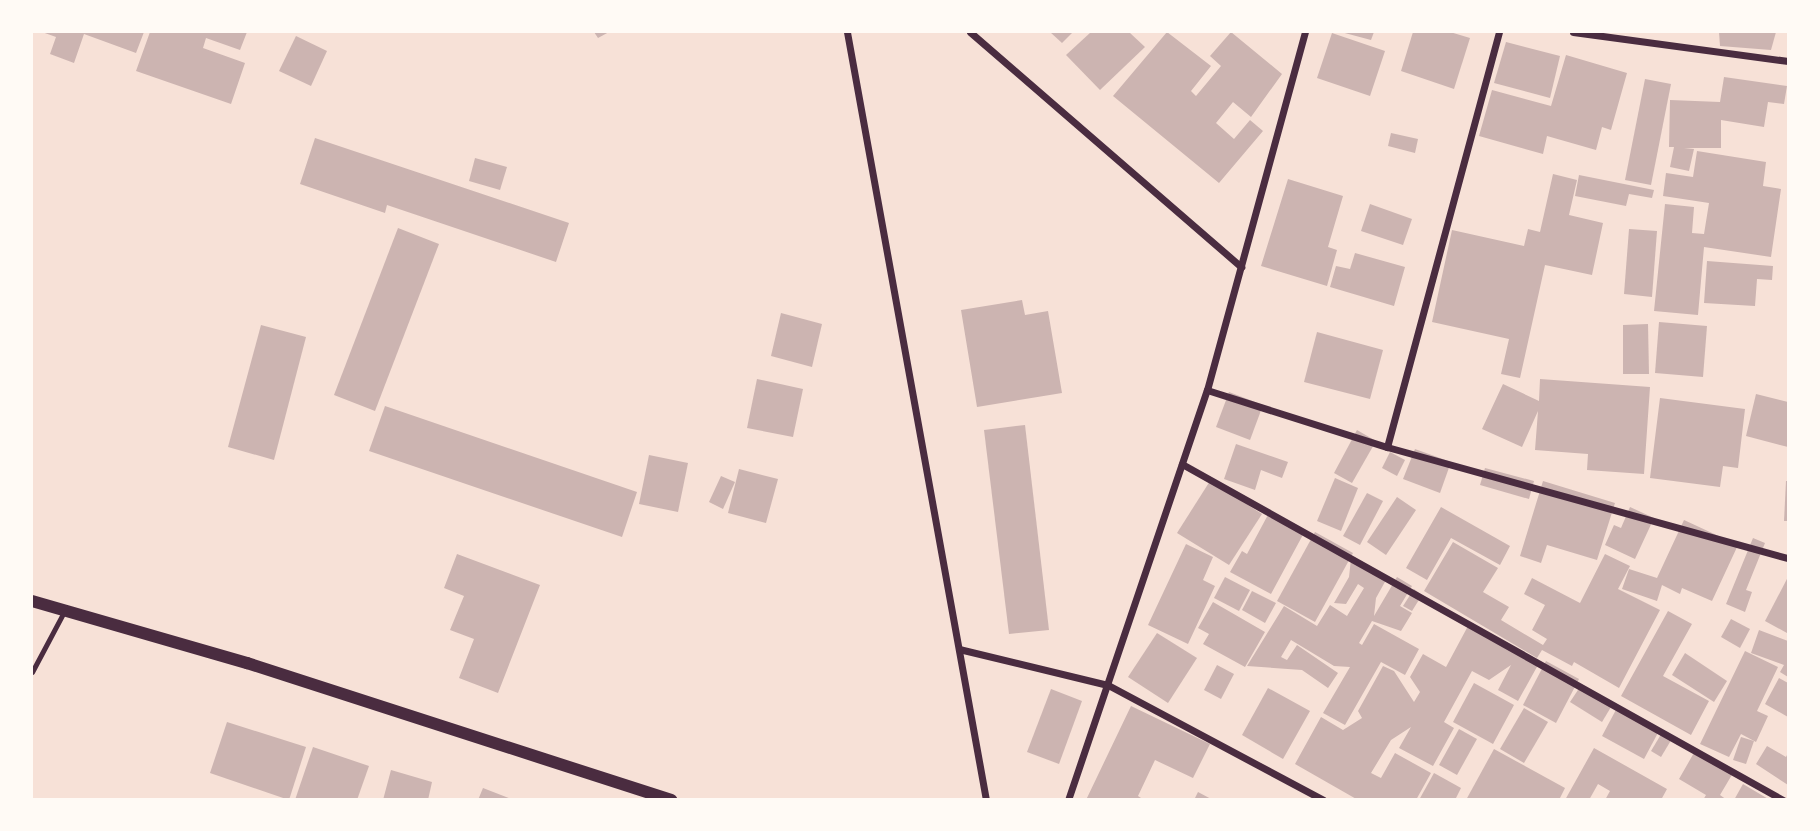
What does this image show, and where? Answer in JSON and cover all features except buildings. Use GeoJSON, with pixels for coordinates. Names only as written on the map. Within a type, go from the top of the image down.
{"type":"FeatureCollection","features":[{"type":"Feature","properties":{"kind":"street"},"geometry":{"type":"LineString","coordinates":[[847,32],[986,800]]}},
{"type":"Feature","properties":{"kind":"street"},"geometry":{"type":"LineString","coordinates":[[1068,800],[1207,390],[1306,32]]}},
{"type":"Feature","properties":{"kind":"street"},"geometry":{"type":"LineString","coordinates":[[1387,446],[1499,32]]}},
{"type":"Feature","properties":{"kind":"street"},"geometry":{"type":"LineString","coordinates":[[1573,32],[1788,61]]}},
{"type":"Feature","properties":{"kind":"street"},"geometry":{"type":"LineString","coordinates":[[975,33],[1241,267]]}},
{"type":"Feature","properties":{"kind":"street"},"geometry":{"type":"LineString","coordinates":[[1207,390],[1387,446],[1788,558]]}},
{"type":"Feature","properties":{"kind":"street"},"geometry":{"type":"LineString","coordinates":[[1182,464],[1783,800]]}},
{"type":"Feature","properties":{"kind":"street"},"geometry":{"type":"LineString","coordinates":[[32,601],[247,663],[671,800]]}},
{"type":"Feature","properties":{"kind":"street"},"geometry":{"type":"LineString","coordinates":[[959,649],[1108,685],[1323,800]]}},
{"type":"Feature","properties":{"kind":"lane"},"geometry":{"type":"LineString","coordinates":[[32,671],[65,610]]}}]}
